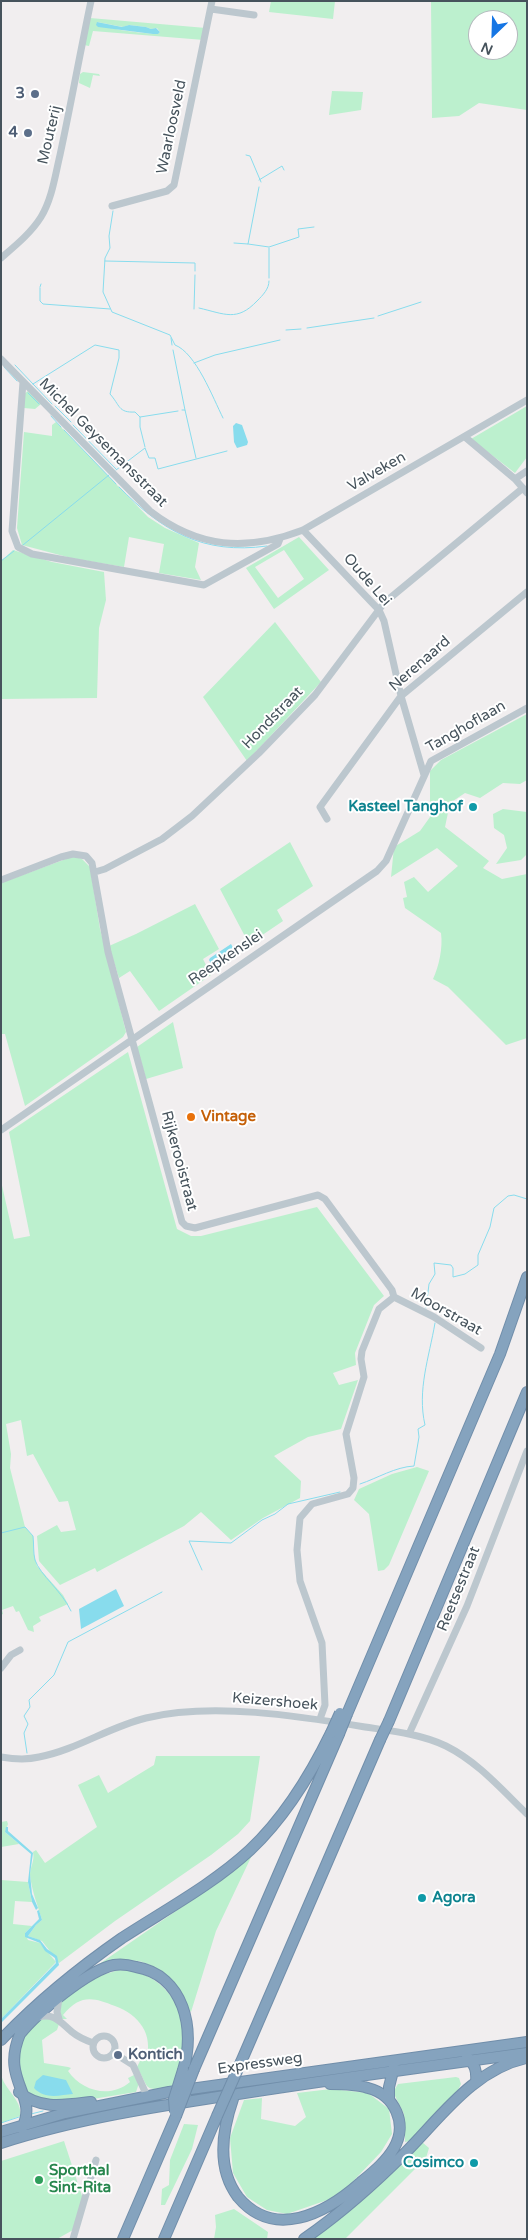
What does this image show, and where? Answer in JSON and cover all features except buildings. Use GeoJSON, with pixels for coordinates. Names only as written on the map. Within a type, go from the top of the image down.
{"type":"FeatureCollection","features":[{"type":"Feature","properties":{"kind":"highway"},"geometry":{"type":"LineString","coordinates":[[123,2239],[343,1714],[354,1700],[500,1354],[527,1277]]}},
{"type":"Feature","properties":{"kind":"highway"},"geometry":{"type":"LineString","coordinates":[[164,2239],[222,2115],[230,2086],[389,1720],[527,1392]]}},
{"type":"Feature","properties":{"kind":"highway"},"geometry":{"type":"LineString","coordinates":[[1,2040],[48,1995],[88,1963],[219,1876],[250,1850],[292,1800],[335,1733]]}},
{"type":"Feature","properties":{"kind":"highway"},"geometry":{"type":"LineString","coordinates":[[18,2138],[24,2124],[25,2109],[8,2073],[8,2057],[20,2034],[59,1998],[98,1970],[115,1965],[144,1968],[158,1974],[174,1990],[185,2012],[188,2042],[183,2070],[174,2098],[174,2120]]}},
{"type":"Feature","properties":{"kind":"highway","name":"Expressweg"},"geometry":{"type":"LineString","coordinates":[[1,2132],[24,2124],[147,2096],[527,2042]]}},
{"type":"Feature","properties":{"kind":"highway"},"geometry":{"type":"LineString","coordinates":[[458,2051],[471,2060],[477,2072],[476,2082]]}},
{"type":"Feature","properties":{"kind":"highway","name":"Expressweg"},"geometry":{"type":"LineString","coordinates":[[1,2143],[64,2125],[153,2107],[392,2070],[527,2053]]}},
{"type":"Feature","properties":{"kind":"highway"},"geometry":{"type":"LineString","coordinates":[[304,2239],[371,2186],[456,2098],[476,2082],[502,2066],[527,2058]]}},
{"type":"Feature","properties":{"kind":"highway"},"geometry":{"type":"LineString","coordinates":[[222,2115],[225,2169],[234,2192],[247,2208],[259,2216],[277,2221],[288,2222],[311,2217],[338,2202],[389,2155],[397,2142],[400,2128],[398,2114],[390,2100],[389,2087],[392,2070],[399,2060]]}},
{"type":"Feature","properties":{"kind":"highway"},"geometry":{"type":"LineString","coordinates":[[292,2085],[353,2084],[370,2088],[390,2100]]}},
{"type":"Feature","properties":{"kind":"highway"},"geometry":{"type":"LineString","coordinates":[[15,2089],[30,2100],[46,2105],[60,2106],[105,2100],[114,2102]]}},
{"type":"Feature","properties":{"kind":"highway"},"geometry":{"type":"LineString","coordinates":[[147,2096],[153,2107]]}},
{"type":"Feature","properties":{"kind":"street","name":"Mouterij"},"geometry":{"type":"LineString","coordinates":[[1,258],[34,227],[50,197],[76,83],[78,62],[91,1]]}},
{"type":"Feature","properties":{"kind":"street","name":"Waarloosveld"},"geometry":{"type":"LineString","coordinates":[[112,206],[167,191],[174,185],[212,1]]}},
{"type":"Feature","properties":{"kind":"street"},"geometry":{"type":"LineString","coordinates":[[211,10],[254,14]]}},
{"type":"Feature","properties":{"kind":"street","name":"Michel Geysemansstraat"},"geometry":{"type":"LineString","coordinates":[[1,359],[140,502],[169,525],[199,538],[224,543],[258,544],[280,539],[303,530]]}},
{"type":"Feature","properties":{"kind":"street","name":"Michel Geysemansstraat"},"geometry":{"type":"LineString","coordinates":[[23,382],[12,531],[18,547],[32,554],[204,585],[278,544],[280,539]]}},
{"type":"Feature","properties":{"kind":"street","name":"Valveken"},"geometry":{"type":"LineString","coordinates":[[303,530],[527,400]]}},
{"type":"Feature","properties":{"kind":"street"},"geometry":{"type":"LineString","coordinates":[[464,437],[515,479],[525,490]]}},
{"type":"Feature","properties":{"kind":"street"},"geometry":{"type":"LineString","coordinates":[[515,479],[527,470]]}},
{"type":"Feature","properties":{"kind":"street","name":"Hondstraat"},"geometry":{"type":"LineString","coordinates":[[95,872],[128,857],[173,832],[232,779],[315,695],[384,603],[525,490]]}},
{"type":"Feature","properties":{"kind":"street","name":"Oude Lei"},"geometry":{"type":"LineString","coordinates":[[303,530],[379,610],[389,641],[401,696],[424,774]]}},
{"type":"Feature","properties":{"kind":"street","name":"Nerenaard"},"geometry":{"type":"LineString","coordinates":[[327,820],[320,807],[401,696],[527,592]]}},
{"type":"Feature","properties":{"kind":"street","name":"Tanghoflaan"},"geometry":{"type":"LineString","coordinates":[[424,774],[431,761],[527,708]]}},
{"type":"Feature","properties":{"kind":"street","name":"Reepkenslei"},"geometry":{"type":"LineString","coordinates":[[1,1130],[377,871],[386,862],[424,774]]}},
{"type":"Feature","properties":{"kind":"street"},"geometry":{"type":"LineString","coordinates":[[1,880],[70,854],[86,856],[90,860],[95,872]]}},
{"type":"Feature","properties":{"kind":"street","name":"Rijkerooistraat"},"geometry":{"type":"LineString","coordinates":[[95,872],[100,918],[131,1040],[182,1222],[186,1226],[195,1228],[318,1195],[325,1199],[392,1290],[394,1298]]}},
{"type":"Feature","properties":{"kind":"street","name":"Moorstraat"},"geometry":{"type":"LineString","coordinates":[[320,1719],[325,1705],[322,1643],[300,1581],[297,1550],[300,1518],[312,1504],[348,1494],[353,1488],[354,1478],[346,1434],[364,1377],[361,1360],[362,1351],[379,1309],[394,1298],[434,1318],[480,1348]]}},
{"type":"Feature","properties":{"kind":"street","name":"Reetsestraat"},"geometry":{"type":"LineString","coordinates":[[409,1734],[464,1614],[527,1451]]}},
{"type":"Feature","properties":{"kind":"street"},"geometry":{"type":"LineString","coordinates":[[1,1668],[12,1655],[20,1650]]}},
{"type":"Feature","properties":{"kind":"street","name":"Keizershoek"},"geometry":{"type":"LineString","coordinates":[[1,1757],[39,1758],[136,1721],[174,1713],[268,1713],[320,1719],[409,1734],[439,1743],[469,1760],[527,1814]]}},
{"type":"Feature","properties":{"kind":"street"},"geometry":{"type":"LineString","coordinates":[[59,1998],[56,2012],[59,2019],[70,2031],[93,2043]]}},
{"type":"Feature","properties":{"kind":"street"},"geometry":{"type":"LineString","coordinates":[[38,2017],[49,2015],[59,2019]]}},
{"type":"Feature","properties":{"kind":"street"},"geometry":{"type":"LineString","coordinates":[[100,2036],[108,2037],[115,2045],[114,2053],[109,2058],[99,2058],[93,2052],[93,2043],[100,2036]]}},
{"type":"Feature","properties":{"kind":"street"},"geometry":{"type":"LineString","coordinates":[[114,2053],[133,2065],[147,2096]]}},
{"type":"Feature","properties":{"kind":"street"},"geometry":{"type":"LineString","coordinates":[[73,2239],[96,2160]]}},
{"type":"Feature","properties":{"kind":"green space"},"geometry":{"type":"Polygon","coordinates":[[[271,1],[335,1],[333,19],[269,12],[271,1]]]}},
{"type":"Feature","properties":{"kind":"green space"},"geometry":{"type":"Polygon","coordinates":[[[431,1],[527,1],[527,110],[479,103],[459,116],[432,118],[431,1]]]}},
{"type":"Feature","properties":{"kind":"green space"},"geometry":{"type":"Polygon","coordinates":[[[90,18],[206,28],[204,40],[93,31],[89,46],[84,45],[90,18]],[[97,22],[125,31],[157,34],[160,32],[157,28],[151,29],[129,25],[123,27],[97,22]]]}},
{"type":"Feature","properties":{"kind":"green space"},"geometry":{"type":"Polygon","coordinates":[[[83,72],[99,74],[100,76],[93,75],[90,88],[79,83],[80,74],[83,72]]]}},
{"type":"Feature","properties":{"kind":"green space"},"geometry":{"type":"Polygon","coordinates":[[[332,91],[363,92],[361,110],[329,115],[332,91]]]}},
{"type":"Feature","properties":{"kind":"green space"},"geometry":{"type":"Polygon","coordinates":[[[28,391],[41,404],[35,409],[24,408],[24,394],[28,391]]]}},
{"type":"Feature","properties":{"kind":"green space"},"geometry":{"type":"Polygon","coordinates":[[[527,406],[527,457],[515,473],[471,439],[527,406]]]}},
{"type":"Feature","properties":{"kind":"green space"},"geometry":{"type":"Polygon","coordinates":[[[56,422],[148,517],[165,528],[199,543],[195,567],[201,580],[159,573],[164,544],[129,537],[124,567],[71,558],[22,545],[17,528],[24,432],[52,436],[52,425],[56,422]]]}},
{"type":"Feature","properties":{"kind":"green space"},"geometry":{"type":"Polygon","coordinates":[[[299,537],[329,570],[274,609],[246,568],[299,537]],[[284,550],[255,567],[278,598],[304,579],[284,550]]]}},
{"type":"Feature","properties":{"kind":"green space"},"geometry":{"type":"Polygon","coordinates":[[[13,550],[52,562],[104,572],[106,600],[99,628],[97,698],[1,699],[1,561],[13,550]]]}},
{"type":"Feature","properties":{"kind":"green space"},"geometry":{"type":"Polygon","coordinates":[[[275,622],[321,682],[247,761],[203,697],[275,622]]]}},
{"type":"Feature","properties":{"kind":"green space"},"geometry":{"type":"Polygon","coordinates":[[[527,714],[527,780],[520,784],[503,783],[480,798],[465,793],[450,803],[445,827],[489,861],[483,868],[502,879],[527,874],[527,1038],[506,1045],[448,987],[433,979],[440,957],[441,933],[405,908],[403,898],[407,897],[404,882],[414,877],[428,892],[458,866],[437,848],[391,877],[394,847],[420,831],[430,817],[430,771],[441,760],[527,714]]]}},
{"type":"Feature","properties":{"kind":"green space"},"geometry":{"type":"Polygon","coordinates":[[[503,809],[527,812],[527,854],[521,860],[496,864],[507,848],[504,835],[494,828],[493,814],[503,809]]]}},
{"type":"Feature","properties":{"kind":"green space"},"geometry":{"type":"Polygon","coordinates":[[[290,842],[313,886],[277,910],[283,921],[249,944],[220,889],[290,842]]]}},
{"type":"Feature","properties":{"kind":"green space"},"geometry":{"type":"Polygon","coordinates":[[[74,856],[82,859],[90,867],[100,929],[126,1032],[123,1037],[25,1106],[5,1034],[1,1034],[1,883],[74,856]]]}},
{"type":"Feature","properties":{"kind":"green space"},"geometry":{"type":"Polygon","coordinates":[[[195,904],[219,949],[203,959],[211,975],[159,1011],[130,971],[119,978],[109,946],[195,904]]]}},
{"type":"Feature","properties":{"kind":"green space"},"geometry":{"type":"Polygon","coordinates":[[[173,1022],[183,1068],[146,1079],[137,1047],[173,1022]]]}},
{"type":"Feature","properties":{"kind":"green space"},"geometry":{"type":"Polygon","coordinates":[[[128,1052],[177,1229],[191,1236],[201,1236],[317,1207],[384,1296],[374,1305],[355,1353],[356,1365],[333,1373],[339,1385],[358,1380],[341,1429],[308,1437],[274,1456],[301,1481],[300,1498],[263,1518],[231,1540],[201,1512],[184,1526],[97,1572],[95,1568],[60,1585],[39,1561],[37,1536],[57,1525],[61,1532],[76,1530],[68,1501],[59,1502],[33,1454],[27,1456],[21,1420],[6,1424],[11,1454],[10,1468],[25,1527],[33,1536],[34,1555],[37,1566],[63,1595],[68,1604],[39,1617],[41,1621],[33,1626],[34,1632],[28,1630],[19,1611],[16,1612],[13,1606],[2,1610],[3,1614],[1,1615],[1,1181],[14,1239],[30,1236],[9,1132],[128,1052]]]}},
{"type":"Feature","properties":{"kind":"green space"},"geometry":{"type":"Polygon","coordinates":[[[417,1467],[429,1471],[389,1565],[384,1570],[378,1571],[369,1514],[354,1500],[359,1489],[392,1474],[417,1467]]]}},
{"type":"Feature","properties":{"kind":"green space"},"geometry":{"type":"Polygon","coordinates":[[[156,1756],[260,1756],[250,1821],[238,1834],[211,1855],[115,1921],[59,1963],[42,1941],[28,1936],[42,1920],[30,1875],[33,1852],[36,1850],[45,1863],[97,1827],[78,1785],[99,1775],[108,1793],[154,1765],[156,1756]]]}},
{"type":"Feature","properties":{"kind":"green space"},"geometry":{"type":"Polygon","coordinates":[[[7,1821],[8,1824],[5,1832],[19,1844],[1,1847],[1,1822],[7,1821]]]}},
{"type":"Feature","properties":{"kind":"green space"},"geometry":{"type":"Polygon","coordinates":[[[254,1851],[216,1931],[191,2012],[174,1983],[162,1972],[148,1964],[134,1961],[115,1963],[82,1976],[199,1895],[254,1851]]]}},
{"type":"Feature","properties":{"kind":"green space"},"geometry":{"type":"Polygon","coordinates":[[[1,1880],[28,1882],[32,1902],[15,1901],[13,1924],[32,1926],[25,1933],[28,1940],[40,1943],[56,1962],[1,2019],[1,1880]]]}},
{"type":"Feature","properties":{"kind":"green space"},"geometry":{"type":"Polygon","coordinates":[[[119,1970],[147,1976],[159,1983],[176,2004],[181,2017],[183,2046],[181,2062],[173,2086],[152,2089],[146,2085],[137,2067],[141,2059],[146,2061],[148,2042],[146,2034],[137,2020],[124,2010],[100,2001],[87,1999],[75,2003],[69,2008],[63,2015],[67,2019],[62,2019],[60,2015],[59,2009],[63,1999],[95,1977],[119,1970]]]}},
{"type":"Feature","properties":{"kind":"green space"},"geometry":{"type":"Polygon","coordinates":[[[49,2018],[59,2024],[57,2030],[42,2040],[44,2063],[71,2068],[68,2071],[81,2084],[97,2090],[114,2090],[122,2087],[130,2082],[128,2078],[134,2075],[139,2083],[136,2092],[68,2103],[38,2101],[13,2081],[10,2066],[21,2039],[40,2020],[49,2018]]]}},
{"type":"Feature","properties":{"kind":"green space"},"geometry":{"type":"Polygon","coordinates":[[[1,2074],[19,2105],[20,2116],[1,2123],[1,2074]]]}},
{"type":"Feature","properties":{"kind":"green space"},"geometry":{"type":"Polygon","coordinates":[[[459,2078],[461,2084],[458,2090],[410,2141],[405,2142],[404,2114],[393,2092],[398,2084],[459,2078]]]}},
{"type":"Feature","properties":{"kind":"green space"},"geometry":{"type":"Polygon","coordinates":[[[331,2089],[368,2093],[389,2109],[392,2134],[381,2152],[339,2196],[287,2214],[267,2210],[247,2197],[233,2173],[230,2138],[244,2100],[262,2098],[261,2119],[295,2126],[306,2117],[297,2093],[331,2089]]]}},
{"type":"Feature","properties":{"kind":"green space"},"geometry":{"type":"Polygon","coordinates":[[[184,2124],[198,2125],[192,2149],[165,2205],[161,2205],[162,2189],[169,2185],[170,2160],[184,2124]]]}},
{"type":"Feature","properties":{"kind":"green space","name":"Sporthal Sint-Rita"},"geometry":{"type":"Polygon","coordinates":[[[64,2141],[83,2199],[73,2230],[57,2239],[1,2239],[1,2161],[64,2141]]]}},
{"type":"Feature","properties":{"kind":"green space"},"geometry":{"type":"Polygon","coordinates":[[[422,2142],[429,2148],[426,2158],[345,2239],[311,2239],[422,2142]]]}},
{"type":"Feature","properties":{"kind":"green space"},"geometry":{"type":"Polygon","coordinates":[[[234,2209],[268,2232],[267,2239],[214,2239],[215,2215],[234,2209]]]}},
{"type":"Feature","properties":{"kind":"water"},"geometry":{"type":"Polygon","coordinates":[[[97,22],[122,27],[129,25],[151,29],[156,28],[160,32],[153,34],[98,27],[96,25],[97,22]]]}},
{"type":"Feature","properties":{"kind":"water"},"geometry":{"type":"Polygon","coordinates":[[[236,423],[242,425],[248,442],[247,445],[237,448],[234,442],[233,426],[236,423]]]}},
{"type":"Feature","properties":{"kind":"water"},"geometry":{"type":"Polygon","coordinates":[[[231,944],[237,955],[217,969],[214,969],[209,960],[210,958],[231,944]]]}},
{"type":"Feature","properties":{"kind":"water"},"geometry":{"type":"Polygon","coordinates":[[[116,1589],[124,1606],[81,1629],[79,1609],[116,1589]]]}},
{"type":"Feature","properties":{"kind":"water"},"geometry":{"type":"Polygon","coordinates":[[[6,1827],[33,1853],[30,1874],[32,1894],[38,1908],[36,1910],[32,1902],[28,1882],[31,1854],[5,1832],[6,1827]]]}},
{"type":"Feature","properties":{"kind":"water"},"geometry":{"type":"Polygon","coordinates":[[[39,1910],[42,1920],[28,1936],[40,1940],[47,1949],[57,1956],[59,1965],[1,2023],[1,2019],[56,1963],[55,1958],[45,1951],[40,1943],[25,1937],[25,1933],[39,1919],[37,1911],[39,1910]]]}},
{"type":"Feature","properties":{"kind":"water"},"geometry":{"type":"Polygon","coordinates":[[[43,2075],[66,2080],[73,2094],[53,2096],[38,2092],[34,2088],[36,2081],[43,2075]]]}},
{"type":"Feature","properties":{"kind":"waterway"},"geometry":{"type":"LineString","coordinates":[[246,155],[250,156],[261,182]]}},
{"type":"Feature","properties":{"kind":"waterway"},"geometry":{"type":"LineString","coordinates":[[259,180],[282,166],[284,170]]}},
{"type":"Feature","properties":{"kind":"waterway"},"geometry":{"type":"LineString","coordinates":[[234,243],[248,244],[259,187]]}},
{"type":"Feature","properties":{"kind":"waterway"},"geometry":{"type":"LineString","coordinates":[[113,211],[109,236],[110,248],[105,258],[103,292],[112,312],[170,335],[175,345],[183,350],[197,366],[223,418]]}},
{"type":"Feature","properties":{"kind":"waterway"},"geometry":{"type":"LineString","coordinates":[[248,244],[269,247],[299,237],[298,229],[314,227]]}},
{"type":"Feature","properties":{"kind":"waterway"},"geometry":{"type":"LineString","coordinates":[[269,248],[269,278]]}},
{"type":"Feature","properties":{"kind":"waterway"},"geometry":{"type":"LineString","coordinates":[[105,261],[195,263],[195,271]]}},
{"type":"Feature","properties":{"kind":"waterway"},"geometry":{"type":"LineString","coordinates":[[194,309],[195,275]]}},
{"type":"Feature","properties":{"kind":"waterway"},"geometry":{"type":"LineString","coordinates":[[199,308],[230,315],[243,312],[250,308],[263,294],[268,287],[269,281]]}},
{"type":"Feature","properties":{"kind":"waterway"},"geometry":{"type":"LineString","coordinates":[[40,288],[40,301],[43,304],[110,309]]}},
{"type":"Feature","properties":{"kind":"waterway"},"geometry":{"type":"LineString","coordinates":[[378,316],[421,302]]}},
{"type":"Feature","properties":{"kind":"waterway"},"geometry":{"type":"LineString","coordinates":[[307,328],[374,318]]}},
{"type":"Feature","properties":{"kind":"waterway"},"geometry":{"type":"LineString","coordinates":[[286,330],[301,329]]}},
{"type":"Feature","properties":{"kind":"waterway"},"geometry":{"type":"LineString","coordinates":[[171,338],[172,345]]}},
{"type":"Feature","properties":{"kind":"waterway"},"geometry":{"type":"LineString","coordinates":[[194,363],[215,355],[280,340]]}},
{"type":"Feature","properties":{"kind":"waterway"},"geometry":{"type":"LineString","coordinates":[[33,384],[95,345],[119,350],[119,358],[110,394],[122,410],[135,412],[140,417]]}},
{"type":"Feature","properties":{"kind":"waterway"},"geometry":{"type":"LineString","coordinates":[[173,350],[185,410]]}},
{"type":"Feature","properties":{"kind":"waterway"},"geometry":{"type":"LineString","coordinates":[[15,365],[52,404]]}},
{"type":"Feature","properties":{"kind":"waterway"},"geometry":{"type":"LineString","coordinates":[[4,367],[17,381]]}},
{"type":"Feature","properties":{"kind":"waterway"},"geometry":{"type":"LineString","coordinates":[[28,393],[39,404]]}},
{"type":"Feature","properties":{"kind":"waterway"},"geometry":{"type":"LineString","coordinates":[[55,406],[71,422]]}},
{"type":"Feature","properties":{"kind":"waterway"},"geometry":{"type":"LineString","coordinates":[[182,410],[185,410],[196,458]]}},
{"type":"Feature","properties":{"kind":"waterway"},"geometry":{"type":"LineString","coordinates":[[145,447],[140,427],[140,417],[178,411]]}},
{"type":"Feature","properties":{"kind":"waterway"},"geometry":{"type":"LineString","coordinates":[[51,416],[61,427]]}},
{"type":"Feature","properties":{"kind":"waterway"},"geometry":{"type":"LineString","coordinates":[[73,425],[116,469]]}},
{"type":"Feature","properties":{"kind":"waterway"},"geometry":{"type":"LineString","coordinates":[[64,430],[116,484]]}},
{"type":"Feature","properties":{"kind":"waterway"},"geometry":{"type":"LineString","coordinates":[[116,470],[145,448],[149,458],[155,458],[158,469],[227,451]]}},
{"type":"Feature","properties":{"kind":"waterway"},"geometry":{"type":"LineString","coordinates":[[23,545],[109,475]]}},
{"type":"Feature","properties":{"kind":"waterway"},"geometry":{"type":"LineString","coordinates":[[119,487],[151,516],[185,536],[203,543],[223,547],[267,546]]}},
{"type":"Feature","properties":{"kind":"waterway"},"geometry":{"type":"LineString","coordinates":[[1,561],[14,551]]}},
{"type":"Feature","properties":{"kind":"waterway"},"geometry":{"type":"LineString","coordinates":[[426,1308],[429,1284],[435,1274],[434,1263],[451,1265],[453,1277],[465,1274],[478,1265],[478,1255],[490,1227],[494,1208],[508,1196],[514,1195],[527,1199]]}},
{"type":"Feature","properties":{"kind":"waterway"},"geometry":{"type":"LineString","coordinates":[[360,1484],[393,1471],[414,1466],[419,1437],[418,1429],[425,1425],[422,1399],[423,1387],[435,1323]]}},
{"type":"Feature","properties":{"kind":"waterway"},"geometry":{"type":"LineString","coordinates":[[202,1570],[189,1541],[231,1543],[288,1504],[340,1492]]}},
{"type":"Feature","properties":{"kind":"waterway"},"geometry":{"type":"LineString","coordinates":[[1,1533],[25,1527],[33,1536],[34,1557],[38,1566],[71,1611]]}},
{"type":"Feature","properties":{"kind":"waterway"},"geometry":{"type":"LineString","coordinates":[[27,1753],[24,1733],[28,1724],[24,1716],[30,1707],[29,1700],[54,1675],[68,1642],[162,1592]]}},
{"type":"Feature","properties":{"kind":"waterway"},"geometry":{"type":"LineString","coordinates":[[31,2114],[43,2111]]}},
{"type":"Feature","properties":{"kind":"waterway"},"geometry":{"type":"LineString","coordinates":[[1,2123],[19,2117]]}},
{"type":"Feature","properties":{"kind":"place","name":"3"},"geometry":{"type":"Point","coordinates":[35,94]}},
{"type":"Feature","properties":{"kind":"place","name":"4"},"geometry":{"type":"Point","coordinates":[28,133]}},
{"type":"Feature","properties":{"kind":"place","name":"Kasteel Tanghof"},"geometry":{"type":"Point","coordinates":[473,807]}},
{"type":"Feature","properties":{"kind":"place","name":"Vintage"},"geometry":{"type":"Point","coordinates":[191,1117]}},
{"type":"Feature","properties":{"kind":"place","name":"Agora"},"geometry":{"type":"Point","coordinates":[422,1898]}},
{"type":"Feature","properties":{"kind":"place","name":"Kontich"},"geometry":{"type":"Point","coordinates":[118,2055]}},
{"type":"Feature","properties":{"kind":"place","name":"Cosimco"},"geometry":{"type":"Point","coordinates":[474,2163]}},
{"type":"Feature","properties":{"kind":"place","name":"Sporthal Sint-Rita"},"geometry":{"type":"Point","coordinates":[39,2180]}}]}
